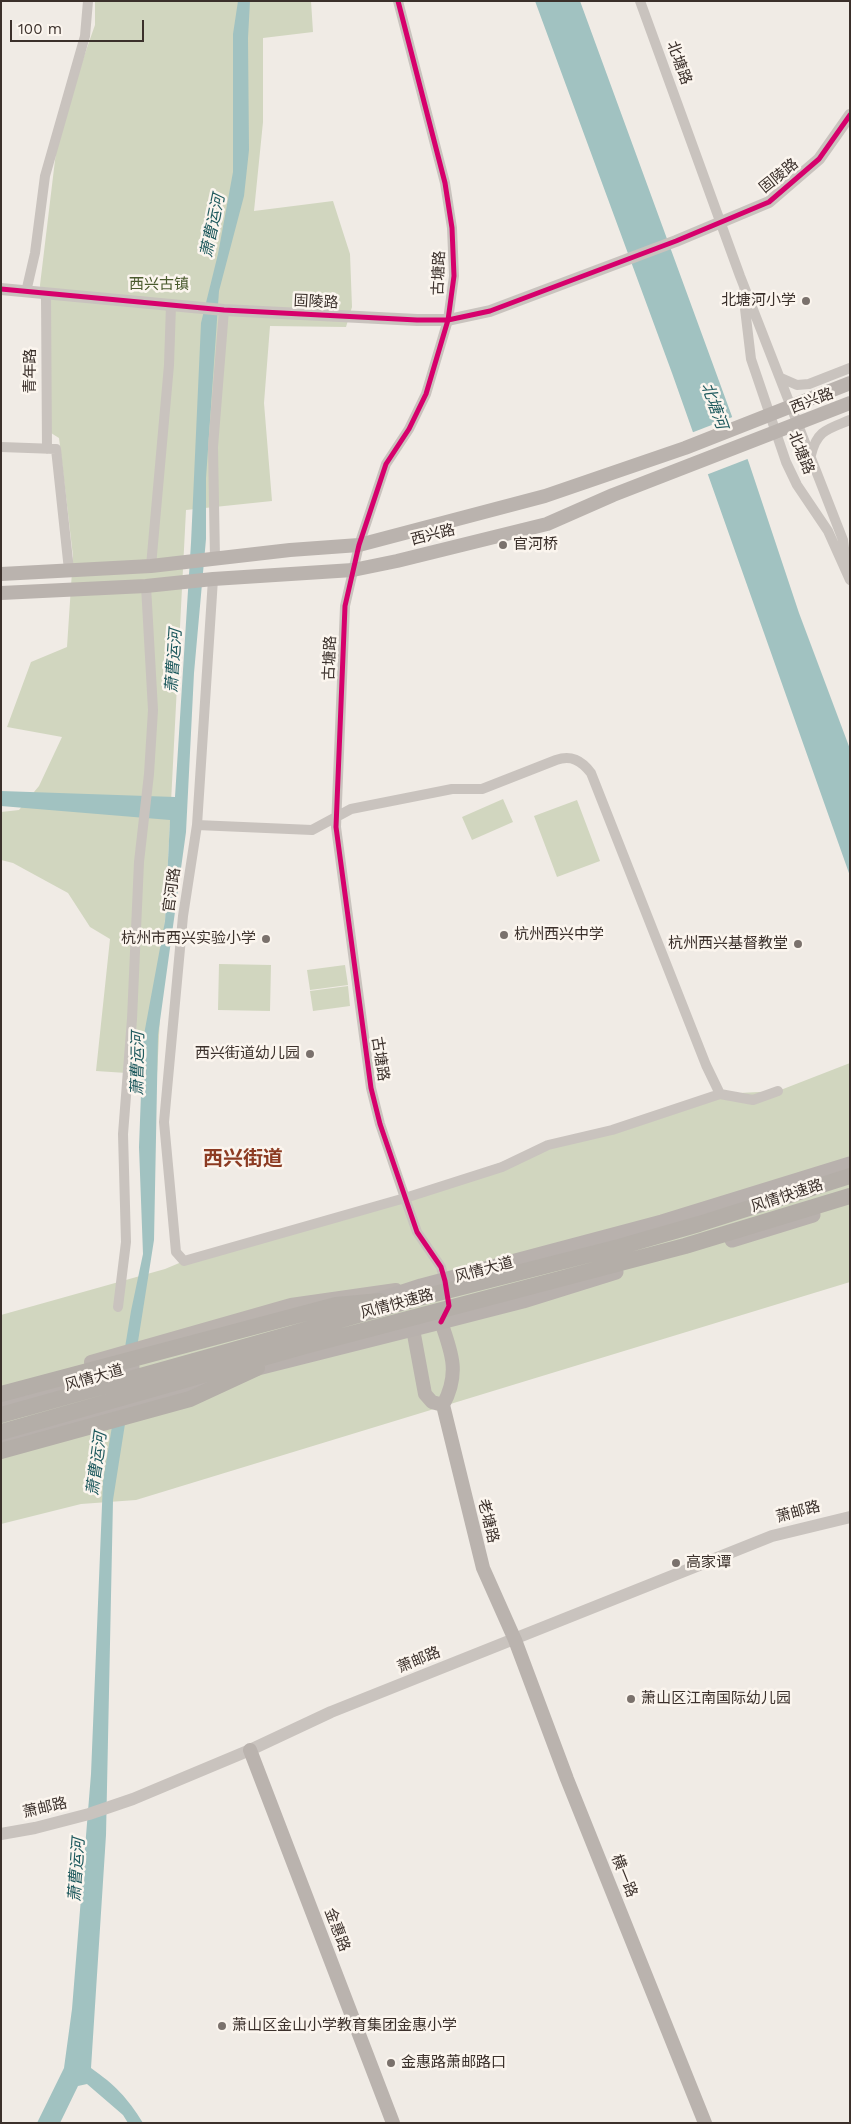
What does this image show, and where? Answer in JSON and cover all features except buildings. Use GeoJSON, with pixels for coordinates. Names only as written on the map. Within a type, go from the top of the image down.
{"type":"FeatureCollection","features":[{"type":"Feature","properties":{"kind":"highway","name":"风情快速路"},"geometry":{"type":"LineString","coordinates":[[1,1415],[420,1292],[646,1239],[850,1176]]}},
{"type":"Feature","properties":{"kind":"highway","name":"风情快速路"},"geometry":{"type":"LineString","coordinates":[[1,1432],[305,1346],[685,1246],[850,1196]]}},
{"type":"Feature","properties":{"kind":"highway"},"geometry":{"type":"LineString","coordinates":[[1,1394],[336,1305],[420,1292]]}},
{"type":"Feature","properties":{"kind":"highway"},"geometry":{"type":"LineString","coordinates":[[1,1451],[84,1423],[190,1399],[305,1346]]}},
{"type":"Feature","properties":{"kind":"main road","name":"西兴路"},"geometry":{"type":"LineString","coordinates":[[1,574],[151,566],[290,550],[359,545],[545,496],[686,448],[850,383]]}},
{"type":"Feature","properties":{"kind":"main road","name":"西兴路"},"geometry":{"type":"LineString","coordinates":[[1,593],[146,586],[353,570],[547,524],[613,495],[850,403]]}},
{"type":"Feature","properties":{"kind":"main road","name":"风情大道"},"geometry":{"type":"LineString","coordinates":[[1,1405],[319,1315],[350,1310],[420,1292],[445,1281],[670,1220],[850,1164]]}},
{"type":"Feature","properties":{"kind":"main road"},"geometry":{"type":"LineString","coordinates":[[1,1440],[84,1423],[140,1401],[186,1390],[281,1361],[414,1329],[522,1300],[653,1261],[774,1228],[850,1203]]}},
{"type":"Feature","properties":{"kind":"main road"},"geometry":{"type":"LineString","coordinates":[[1,1386],[107,1358],[291,1305],[420,1292]]}},
{"type":"Feature","properties":{"kind":"main road"},"geometry":{"type":"LineString","coordinates":[[414,1329],[425,1394],[432,1402],[443,1405],[451,1390],[454,1374],[452,1354],[441,1322]]}},
{"type":"Feature","properties":{"kind":"main road","name":"老塘路"},"geometry":{"type":"LineString","coordinates":[[443,1405],[483,1568],[515,1640]]}},
{"type":"Feature","properties":{"kind":"main road","name":"横一路"},"geometry":{"type":"LineString","coordinates":[[515,1640],[567,1779],[705,2123]]}},
{"type":"Feature","properties":{"kind":"main road","name":"金惠路"},"geometry":{"type":"LineString","coordinates":[[250,1750],[393,2123]]}},
{"type":"Feature","properties":{"kind":"street"},"geometry":{"type":"LineString","coordinates":[[26,292],[35,253],[45,176],[85,36],[88,1]]}},
{"type":"Feature","properties":{"kind":"street","name":"古塘路"},"geometry":{"type":"LineString","coordinates":[[398,1],[445,183],[452,228],[454,276],[448,320],[426,394],[409,429],[386,464],[359,545],[345,606],[336,827],[371,1088],[380,1124],[417,1232],[441,1267],[449,1306],[441,1322]]}},
{"type":"Feature","properties":{"kind":"street","name":"北塘路"},"geometry":{"type":"LineString","coordinates":[[640,1],[740,276],[844,540],[848,576]]}},
{"type":"Feature","properties":{"kind":"street","name":"固陵路"},"geometry":{"type":"LineString","coordinates":[[1,290],[222,310],[448,320],[490,311],[621,263],[722,223],[769,202],[819,159],[850,115]]}},
{"type":"Feature","properties":{"kind":"street","name":"北塘路"},"geometry":{"type":"LineString","coordinates":[[740,276],[751,359],[786,462],[797,485],[828,531],[848,576]]}},
{"type":"Feature","properties":{"kind":"street","name":"青年路"},"geometry":{"type":"LineString","coordinates":[[46,294],[51,449],[69,570]]}},
{"type":"Feature","properties":{"kind":"street"},"geometry":{"type":"LineString","coordinates":[[151,566],[169,365],[172,306]]}},
{"type":"Feature","properties":{"kind":"street"},"geometry":{"type":"LineString","coordinates":[[213,559],[213,447],[222,310]]}},
{"type":"Feature","properties":{"kind":"street","name":"西兴路"},"geometry":{"type":"LineString","coordinates":[[781,378],[797,385],[809,384],[850,368]]}},
{"type":"Feature","properties":{"kind":"street","name":"西兴路"},"geometry":{"type":"LineString","coordinates":[[811,455],[814,442],[823,431],[850,420]]}},
{"type":"Feature","properties":{"kind":"street"},"geometry":{"type":"LineString","coordinates":[[1,447],[51,449]]}},
{"type":"Feature","properties":{"kind":"street","name":"官河路"},"geometry":{"type":"LineString","coordinates":[[211,580],[197,825],[183,916],[164,1122],[176,1252],[184,1261],[404,1198]]}},
{"type":"Feature","properties":{"kind":"street"},"geometry":{"type":"LineString","coordinates":[[118,1307],[126,1242],[123,1134],[132,1020],[139,862],[149,774],[153,710],[146,586]]}},
{"type":"Feature","properties":{"kind":"street"},"geometry":{"type":"LineString","coordinates":[[197,825],[312,830],[351,809],[452,789],[482,789],[565,756],[576,759],[584,764],[591,773],[706,1065],[720,1094]]}},
{"type":"Feature","properties":{"kind":"street"},"geometry":{"type":"LineString","coordinates":[[404,1198],[502,1167],[548,1145],[612,1130],[720,1094],[753,1100],[778,1092]]}},
{"type":"Feature","properties":{"kind":"street","name":"萧邮路"},"geometry":{"type":"LineString","coordinates":[[1,1834],[35,1828],[122,1803],[250,1750],[331,1712],[772,1536],[850,1517]]}},
{"type":"Feature","properties":{"kind":"green space","name":"西兴古镇"},"geometry":{"type":"Polygon","coordinates":[[[95,1],[311,1],[313,32],[263,38],[263,122],[254,211],[333,201],[350,254],[352,307],[346,327],[270,326],[264,403],[272,501],[186,510],[157,1075],[96,1071],[110,939],[90,927],[68,893],[13,863],[1,860],[1,812],[19,810],[39,786],[62,737],[7,727],[31,662],[67,647],[73,556],[59,438],[51,433],[40,285],[59,127],[95,25],[95,1]]]}},
{"type":"Feature","properties":{"kind":"green space"},"geometry":{"type":"Polygon","coordinates":[[[503,799],[513,822],[472,840],[462,817],[503,799]]]}},
{"type":"Feature","properties":{"kind":"green space"},"geometry":{"type":"Polygon","coordinates":[[[577,800],[600,861],[557,877],[534,816],[577,800]]]}},
{"type":"Feature","properties":{"kind":"green space"},"geometry":{"type":"Polygon","coordinates":[[[219,964],[271,965],[270,1011],[218,1010],[219,964]]]}},
{"type":"Feature","properties":{"kind":"green space"},"geometry":{"type":"Polygon","coordinates":[[[345,965],[348,985],[310,990],[307,970],[345,965]]]}},
{"type":"Feature","properties":{"kind":"green space"},"geometry":{"type":"Polygon","coordinates":[[[348,986],[350,1006],[313,1011],[310,991],[348,986]]]}},
{"type":"Feature","properties":{"kind":"green space"},"geometry":{"type":"Polygon","coordinates":[[[850,1063],[850,1282],[136,1500],[81,1504],[1,1524],[1,1315],[405,1198],[548,1145],[720,1094],[778,1091],[850,1063]]]}},
{"type":"Feature","properties":{"kind":"water"},"geometry":{"type":"Polygon","coordinates":[[[238,1],[250,1],[248,38],[249,150],[244,196],[219,291],[206,478],[206,539],[194,673],[186,832],[158,1035],[154,1240],[113,1500],[106,1835],[91,2068],[120,2092],[143,2123],[128,2123],[123,2115],[87,2084],[78,2086],[60,2123],[37,2123],[64,2068],[72,2009],[91,1774],[103,1481],[131,1311],[143,1254],[139,1147],[143,1040],[165,921],[170,820],[1,806],[1,791],[175,797],[191,543],[201,323],[218,254],[233,172],[233,34],[238,1]]]}},
{"type":"Feature","properties":{"kind":"water","name":"北塘河"},"geometry":{"type":"Polygon","coordinates":[[[535,1],[580,1],[749,463],[799,613],[850,749],[850,876],[672,373],[535,1]]]}},
{"type":"Feature","properties":{"kind":"pier"},"geometry":{"type":"Polygon","coordinates":[[[735,416],[750,458],[706,475],[691,433],[735,416]]]}},
{"type":"Feature","properties":{"kind":"cycle path"},"geometry":{"type":"LineString","coordinates":[[398,1],[445,183],[452,228],[454,276],[448,320],[426,394],[409,429],[386,464],[359,545],[345,606],[336,827],[371,1088],[380,1124],[417,1232],[441,1267],[449,1306],[441,1322]]}},
{"type":"Feature","properties":{"kind":"cycle path"},"geometry":{"type":"LineString","coordinates":[[1,289],[224,310],[448,320],[490,311],[676,241],[769,202],[819,159],[850,115]]}},
{"type":"Feature","properties":{"kind":"place","name":"北塘河小学"},"geometry":{"type":"Point","coordinates":[806,301]}},
{"type":"Feature","properties":{"kind":"place","name":"官河桥"},"geometry":{"type":"Point","coordinates":[503,545]}},
{"type":"Feature","properties":{"kind":"place","name":"杭州西兴中学"},"geometry":{"type":"Point","coordinates":[504,935]}},
{"type":"Feature","properties":{"kind":"place","name":"杭州市西兴实验小学"},"geometry":{"type":"Point","coordinates":[266,939]}},
{"type":"Feature","properties":{"kind":"place","name":"杭州西兴基督教堂"},"geometry":{"type":"Point","coordinates":[798,944]}},
{"type":"Feature","properties":{"kind":"place","name":"西兴街道幼儿园"},"geometry":{"type":"Point","coordinates":[310,1054]}},
{"type":"Feature","properties":{"kind":"place","name":"高家谭"},"geometry":{"type":"Point","coordinates":[676,1563]}},
{"type":"Feature","properties":{"kind":"place","name":"萧山区江南国际幼儿园"},"geometry":{"type":"Point","coordinates":[631,1699]}},
{"type":"Feature","properties":{"kind":"place","name":"萧山区金山小学教育集团金惠小学"},"geometry":{"type":"Point","coordinates":[222,2026]}},
{"type":"Feature","properties":{"kind":"place","name":"金惠路萧邮路口"},"geometry":{"type":"Point","coordinates":[391,2063]}},
{"type":"Feature","properties":{"kind":"district","name":"西兴街道"},"geometry":{"type":"Point","coordinates":[243,1159]}},
{"type":"Feature","properties":{"kind":"water label","name":"萧曹运河"},"geometry":{"type":"Point","coordinates":[213,226]}},
{"type":"Feature","properties":{"kind":"water label","name":"萧曹运河"},"geometry":{"type":"Point","coordinates":[174,661]}},
{"type":"Feature","properties":{"kind":"water label","name":"萧曹运河"},"geometry":{"type":"Point","coordinates":[138,1064]}},
{"type":"Feature","properties":{"kind":"water label","name":"萧曹运河"},"geometry":{"type":"Point","coordinates":[97,1464]}},
{"type":"Feature","properties":{"kind":"water label","name":"萧曹运河"},"geometry":{"type":"Point","coordinates":[77,1870]}}]}
